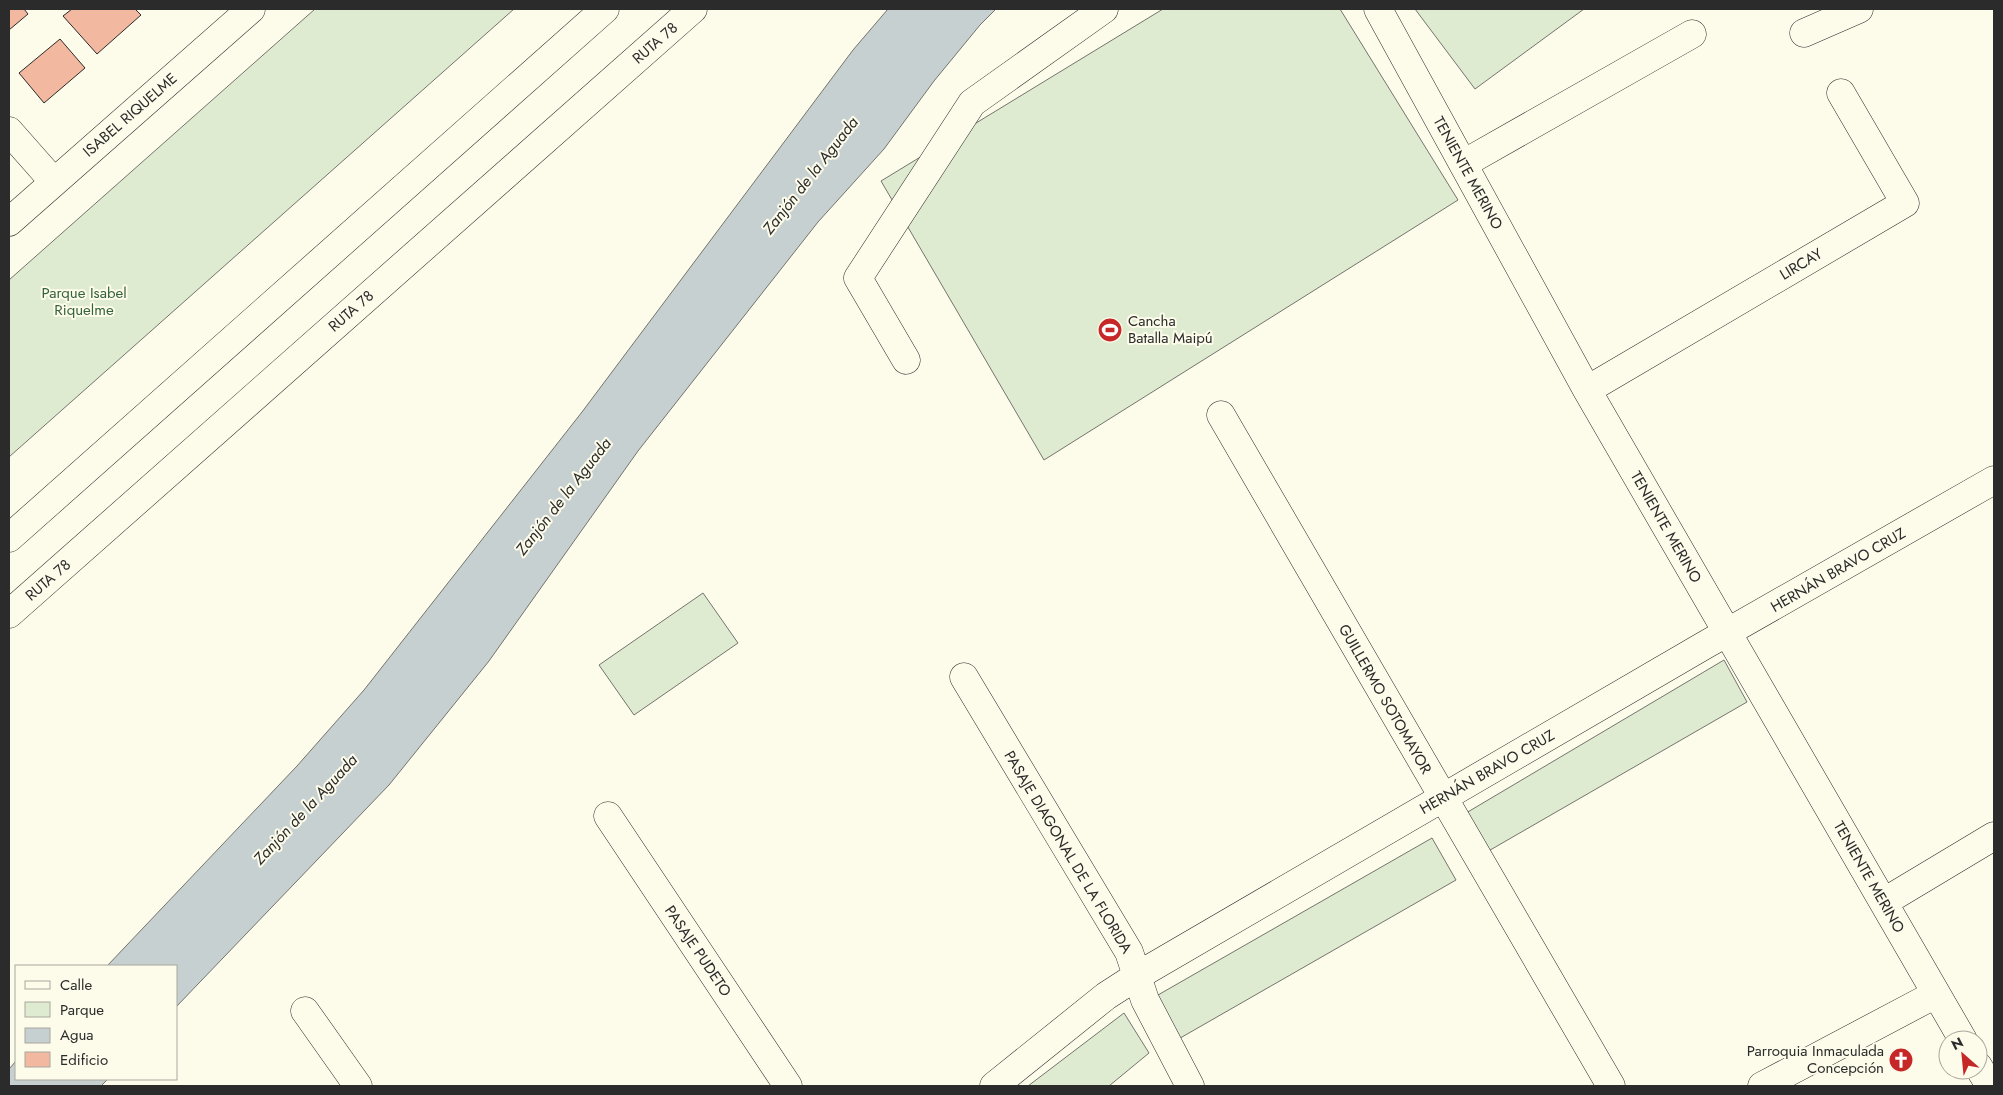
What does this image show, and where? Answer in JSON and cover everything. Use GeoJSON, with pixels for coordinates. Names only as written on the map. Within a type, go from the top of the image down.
{"type":"FeatureCollection","features":[{"type":"Feature","properties":{"kind":"main road","name":"ISABEL RIQUELME"},"geometry":{"type":"LineString","coordinates":[[9,222],[251,9]]}},
{"type":"Feature","properties":{"kind":"main road"},"geometry":{"type":"LineString","coordinates":[[9,538],[605,9]]}},
{"type":"Feature","properties":{"kind":"main road","name":"RUTA 78"},"geometry":{"type":"LineString","coordinates":[[9,614],[694,9]]}},
{"type":"Feature","properties":{"kind":"main road"},"geometry":{"type":"LineString","coordinates":[[906,360],[858,278],[972,103],[1104,9]]}},
{"type":"Feature","properties":{"kind":"main road","name":"TENIENTE MERINO"},"geometry":{"type":"LineString","coordinates":[[1378,9],[1587,390],[1957,1030]]}},
{"type":"Feature","properties":{"kind":"main road"},"geometry":{"type":"LineString","coordinates":[[1804,33],[1859,9]]}},
{"type":"Feature","properties":{"kind":"main road"},"geometry":{"type":"LineString","coordinates":[[1464,164],[1692,34]]}},
{"type":"Feature","properties":{"kind":"main road","name":"LIRCAY"},"geometry":{"type":"LineString","coordinates":[[1587,390],[1905,203],[1841,93]]}},
{"type":"Feature","properties":{"kind":"main road"},"geometry":{"type":"LineString","coordinates":[[9,131],[54,182]]}},
{"type":"Feature","properties":{"kind":"main road","name":"GUILLERMO SOTOMAYOR"},"geometry":{"type":"LineString","coordinates":[[1221,415],[1611,1086]]}},
{"type":"Feature","properties":{"kind":"main road","name":"HERNÁN BRAVO CRUZ"},"geometry":{"type":"LineString","coordinates":[[994,1086],[1092,1007],[1137,976],[1994,480]]}},
{"type":"Feature","properties":{"kind":"main road","name":"PASAJE DIAGONAL DE LA FLORIDA"},"geometry":{"type":"LineString","coordinates":[[964,676],[1129,952],[1145,1000],[1190,1086]]}},
{"type":"Feature","properties":{"kind":"main road","name":"PASAJE PUDETO"},"geometry":{"type":"LineString","coordinates":[[608,816],[788,1086]]}},
{"type":"Feature","properties":{"kind":"main road"},"geometry":{"type":"LineString","coordinates":[[1884,902],[1994,836]]}},
{"type":"Feature","properties":{"kind":"main road"},"geometry":{"type":"LineString","coordinates":[[1762,1086],[1936,994]]}},
{"type":"Feature","properties":{"kind":"main road"},"geometry":{"type":"LineString","coordinates":[[305,1010],[358,1086]]}},
{"type":"Feature","properties":{"kind":"green space","name":"Parque Isabel Riquelme"},"geometry":{"type":"Polygon","coordinates":[[[315,9],[514,9],[9,457],[9,280],[315,9]]]}},
{"type":"Feature","properties":{"kind":"green space","name":"Cancha Batalla Maipú"},"geometry":{"type":"Polygon","coordinates":[[[1163,9],[1340,9],[1458,200],[1044,460],[881,181],[1163,9]]]}},
{"type":"Feature","properties":{"kind":"green space"},"geometry":{"type":"Polygon","coordinates":[[[1415,9],[1584,9],[1475,89],[1415,9]]]}},
{"type":"Feature","properties":{"kind":"green space"},"geometry":{"type":"Polygon","coordinates":[[[703,593],[738,643],[634,715],[599,665],[703,593]]]}},
{"type":"Feature","properties":{"kind":"green space"},"geometry":{"type":"Polygon","coordinates":[[[1724,660],[1747,702],[1485,853],[1461,816],[1724,660]]]}},
{"type":"Feature","properties":{"kind":"green space"},"geometry":{"type":"Polygon","coordinates":[[[1432,838],[1456,880],[1175,1041],[1151,999],[1432,838]]]}},
{"type":"Feature","properties":{"kind":"green space"},"geometry":{"type":"Polygon","coordinates":[[[1124,1013],[1149,1053],[1109,1086],[1028,1086],[1124,1013]]]}},
{"type":"Feature","properties":{"kind":"water","name":"Zanjón de la Aguada"},"geometry":{"type":"Polygon","coordinates":[[[888,9],[996,9],[980,25],[934,81],[884,149],[818,222],[638,451],[489,661],[389,785],[178,1005],[178,965],[108,965],[297,766],[364,690],[582,412],[853,50],[888,9]]]}},
{"type":"Feature","properties":{"kind":"water"},"geometry":{"type":"Polygon","coordinates":[[[15,1062],[15,1080],[107,1080],[101,1086],[9,1086],[9,1069],[15,1062]]]}},
{"type":"Feature","properties":{"kind":"building"},"geometry":{"type":"Polygon","coordinates":[[[9,9],[24,9],[28,14],[9,30],[9,9]]]}},
{"type":"Feature","properties":{"kind":"building"},"geometry":{"type":"Polygon","coordinates":[[[72,9],[135,9],[141,15],[97,54],[63,16],[72,9]]]}},
{"type":"Feature","properties":{"kind":"building"},"geometry":{"type":"Polygon","coordinates":[[[60,39],[85,68],[44,103],[19,73],[60,39]]]}},
{"type":"Feature","properties":{"kind":"place","name":"Cancha Batalla Maipú"},"geometry":{"type":"Point","coordinates":[1110,330]}},
{"type":"Feature","properties":{"kind":"place","name":"Parroquia Inmaculada Concepción"},"geometry":{"type":"Point","coordinates":[1901,1060]}}]}
